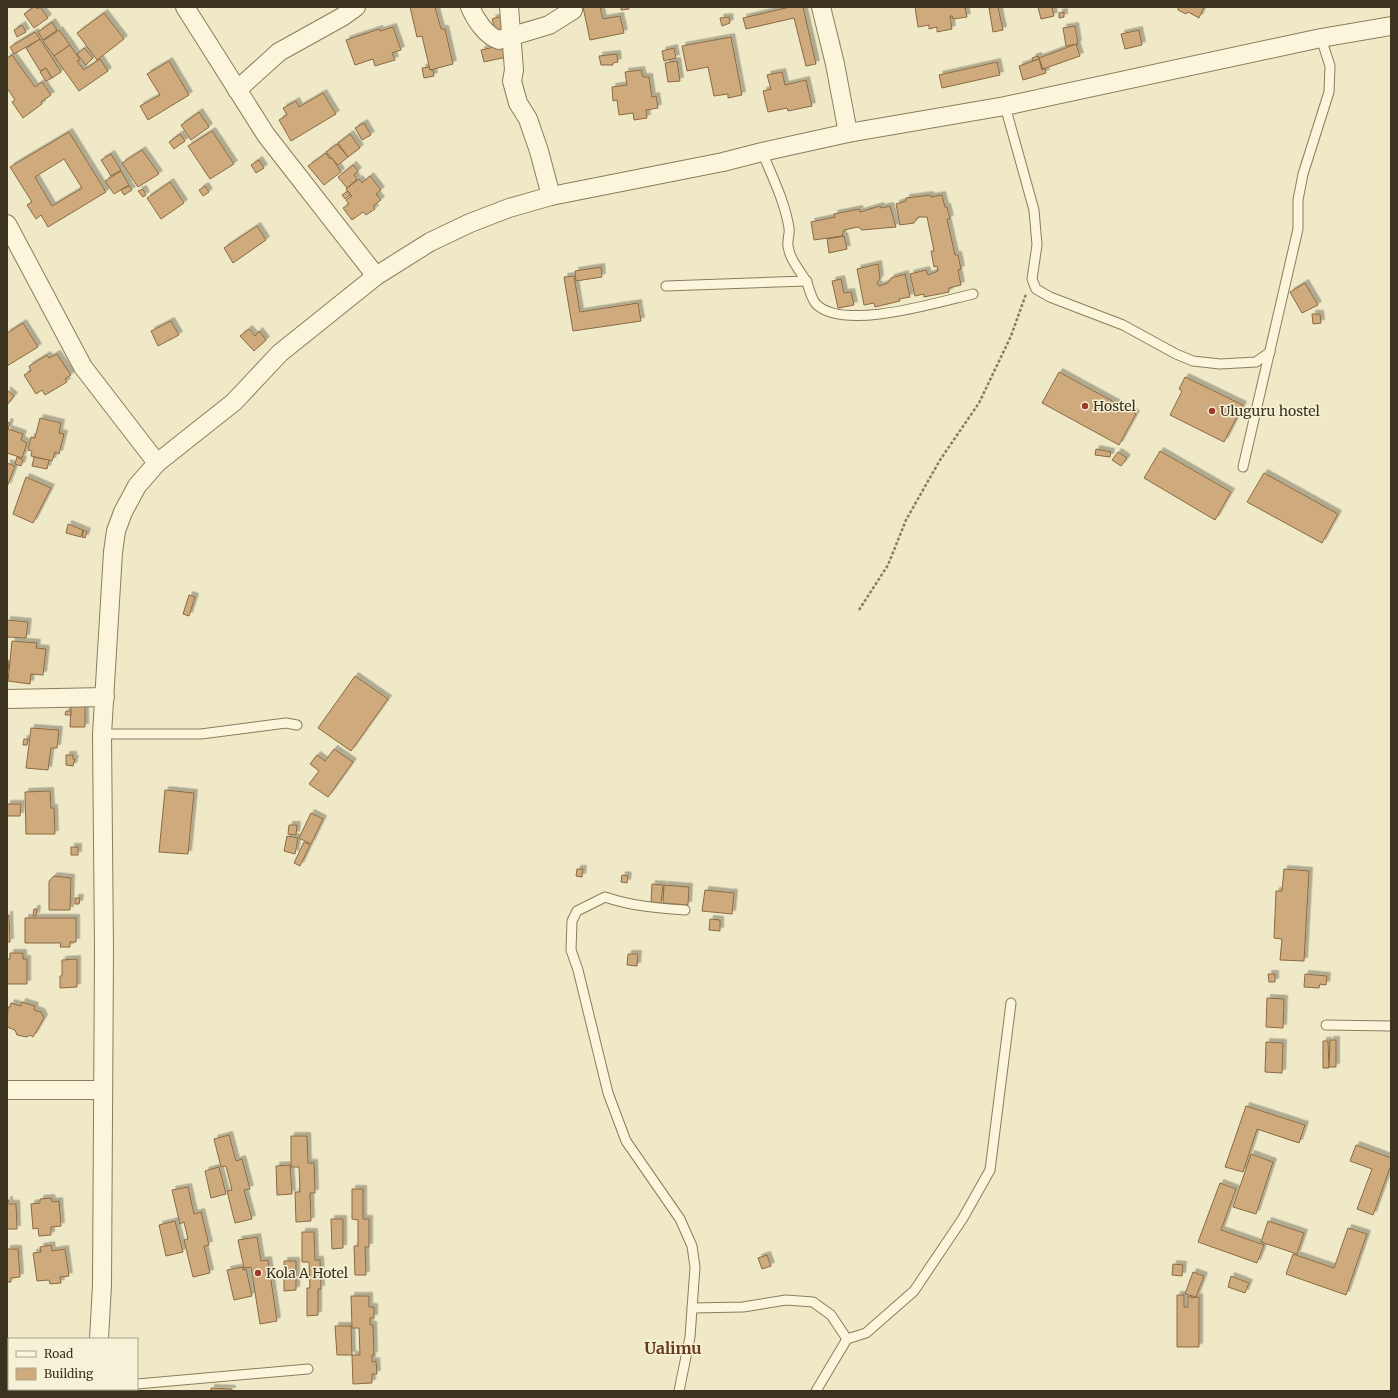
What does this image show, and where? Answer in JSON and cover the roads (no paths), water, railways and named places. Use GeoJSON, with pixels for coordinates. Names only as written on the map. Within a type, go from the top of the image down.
{"type":"FeatureCollection","features":[{"type":"Feature","properties":{"kind":"street"},"geometry":{"type":"LineString","coordinates":[[185,7],[266,135],[301,182],[376,276]]}},
{"type":"Feature","properties":{"kind":"street"},"geometry":{"type":"LineString","coordinates":[[237,90],[279,52],[342,17],[356,7]]}},
{"type":"Feature","properties":{"kind":"street"},"geometry":{"type":"LineString","coordinates":[[470,7],[485,30],[494,38],[499,40],[548,25],[573,10]]}},
{"type":"Feature","properties":{"kind":"street"},"geometry":{"type":"LineString","coordinates":[[509,7],[512,37],[512,80],[518,103],[528,120],[551,196]]}},
{"type":"Feature","properties":{"kind":"street"},"geometry":{"type":"LineString","coordinates":[[821,7],[835,64],[848,134]]}},
{"type":"Feature","properties":{"kind":"street"},"geometry":{"type":"LineString","coordinates":[[99,1338],[102,1285],[103,1090],[104,830],[102,734],[116,531],[137,486],[156,463],[234,402],[280,353],[376,276],[430,242],[470,223],[510,208],[551,196],[724,162],[762,152],[848,134],[1005,106],[1320,38],[1391,26]]}},
{"type":"Feature","properties":{"kind":"street"},"geometry":{"type":"LineString","coordinates":[[7,224],[83,367],[156,463]]}},
{"type":"Feature","properties":{"kind":"street"},"geometry":{"type":"LineString","coordinates":[[7,699],[105,696]]}},
{"type":"Feature","properties":{"kind":"street"},"geometry":{"type":"LineString","coordinates":[[7,1090],[103,1090]]}},
{"type":"Feature","properties":{"kind":"lane"},"geometry":{"type":"LineString","coordinates":[[1243,467],[1298,229],[1298,200],[1303,174],[1329,92],[1330,66],[1320,38]]}},
{"type":"Feature","properties":{"kind":"lane"},"geometry":{"type":"LineString","coordinates":[[1005,106],[1034,210],[1037,245],[1032,279],[1036,288],[1044,294],[1123,325],[1176,354],[1193,361],[1220,364],[1256,362],[1270,352]]}},
{"type":"Feature","properties":{"kind":"lane"},"geometry":{"type":"LineString","coordinates":[[762,152],[784,206],[790,230],[787,245],[797,269],[806,281],[809,292],[817,305],[840,315],[874,315],[973,294]]}},
{"type":"Feature","properties":{"kind":"lane"},"geometry":{"type":"LineString","coordinates":[[666,286],[806,281]]}},
{"type":"Feature","properties":{"kind":"lane"},"geometry":{"type":"LineString","coordinates":[[102,734],[201,734],[286,723],[297,725]]}},
{"type":"Feature","properties":{"kind":"lane"},"geometry":{"type":"LineString","coordinates":[[679,1391],[690,1337],[695,1267],[692,1246],[680,1219],[626,1141],[608,1093],[578,970],[571,950],[570,934],[572,921],[577,911],[605,897],[620,902],[641,906],[685,910]]}},
{"type":"Feature","properties":{"kind":"lane"},"geometry":{"type":"LineString","coordinates":[[816,1391],[847,1339],[866,1333],[914,1291],[963,1218],[990,1170],[1011,1003]]}},
{"type":"Feature","properties":{"kind":"lane"},"geometry":{"type":"LineString","coordinates":[[1326,1025],[1391,1026]]}},
{"type":"Feature","properties":{"kind":"lane"},"geometry":{"type":"LineString","coordinates":[[692,1308],[743,1307],[786,1300],[812,1302],[831,1315],[847,1339]]}},
{"type":"Feature","properties":{"kind":"lane"},"geometry":{"type":"LineString","coordinates":[[138,1384],[308,1369]]}},
{"type":"Feature","properties":{"kind":"place","name":"Hostel"},"geometry":{"type":"Point","coordinates":[1085,406]}},
{"type":"Feature","properties":{"kind":"place","name":"Uluguru hostel"},"geometry":{"type":"Point","coordinates":[1212,411]}},
{"type":"Feature","properties":{"kind":"place","name":"Kola A Hotel"},"geometry":{"type":"Point","coordinates":[258,1273]}},
{"type":"Feature","properties":{"kind":"district","name":"Ualimu"},"geometry":{"type":"Point","coordinates":[673,1348]}}]}
